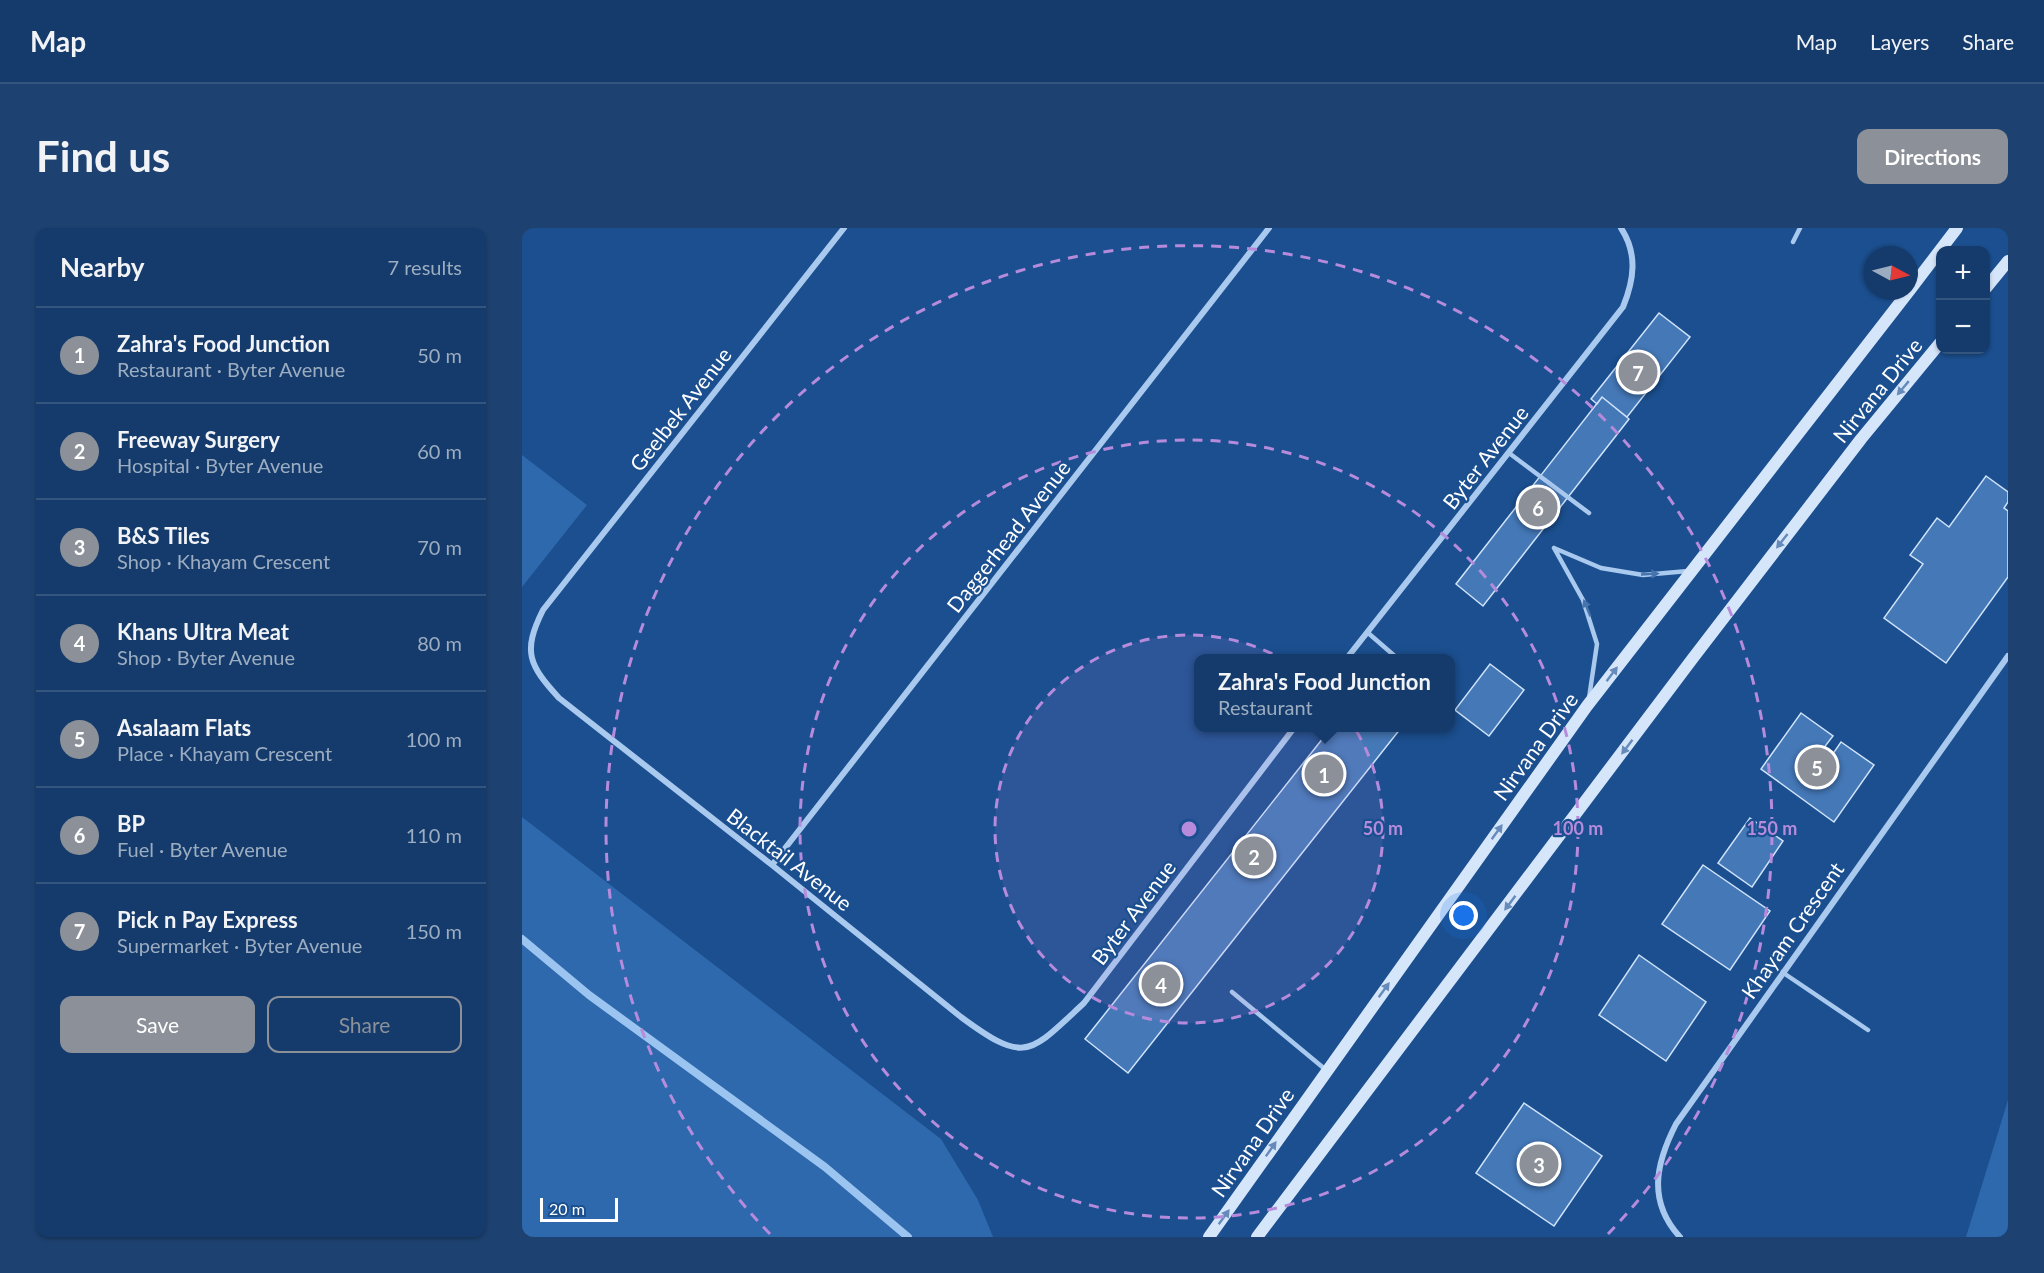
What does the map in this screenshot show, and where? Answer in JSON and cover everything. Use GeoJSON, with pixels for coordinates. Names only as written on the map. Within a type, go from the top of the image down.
{"type":"FeatureCollection","features":[{"type":"Feature","properties":{"kind":"main road","name":"Nirvana Drive"},"geometry":{"type":"LineString","coordinates":[[1918,279],[1955,228]]}},
{"type":"Feature","properties":{"kind":"main road"},"geometry":{"type":"LineString","coordinates":[[1990,283],[2008,261]]}},
{"type":"Feature","properties":{"kind":"main road","name":"Nirvana Drive"},"geometry":{"type":"LineString","coordinates":[[1209,1237],[1587,706],[1902,300]]}},
{"type":"Feature","properties":{"kind":"main road","name":"Nirvana Drive"},"geometry":{"type":"LineString","coordinates":[[1257,1237],[1722,620],[1861,439],[1936,349]]}},
{"type":"Feature","properties":{"kind":"street","name":"Geelbek Avenue"},"geometry":{"type":"LineString","coordinates":[[543,610],[844,228]]}},
{"type":"Feature","properties":{"kind":"street","name":"Daggerhead Avenue"},"geometry":{"type":"LineString","coordinates":[[772,865],[1269,228]]}},
{"type":"Feature","properties":{"kind":"street","name":"Byter Avenue"},"geometry":{"type":"LineString","coordinates":[[1350,654],[1623,307],[1631,289],[1634,269],[1628,239],[1621,228]]}},
{"type":"Feature","properties":{"kind":"street","name":"Blacktail Avenue"},"geometry":{"type":"LineString","coordinates":[[543,610],[534,628],[530,652],[542,679],[559,699],[772,865],[961,1017],[1004,1046],[1018,1049],[1044,1040],[1084,1003]]}},
{"type":"Feature","properties":{"kind":"street","name":"Khayam Crescent"},"geometry":{"type":"LineString","coordinates":[[1680,1237],[1662,1211],[1657,1190],[1658,1168],[1664,1147],[1676,1124],[2008,656]]}},
{"type":"Feature","properties":{"kind":"street","name":"Byter Avenue"},"geometry":{"type":"LineString","coordinates":[[1084,1003],[1291,732]]}},
{"type":"Feature","properties":{"kind":"lane"},"geometry":{"type":"LineString","coordinates":[[1793,242],[1800,228]]}},
{"type":"Feature","properties":{"kind":"lane"},"geometry":{"type":"LineString","coordinates":[[1509,453],[1589,513]]}},
{"type":"Feature","properties":{"kind":"lane"},"geometry":{"type":"LineString","coordinates":[[1587,706],[1597,644],[1592,622],[1583,600],[1554,548],[1601,568],[1643,575],[1691,570]]}},
{"type":"Feature","properties":{"kind":"lane"},"geometry":{"type":"LineString","coordinates":[[1367,632],[1392,654]]}},
{"type":"Feature","properties":{"kind":"lane"},"geometry":{"type":"LineString","coordinates":[[1782,972],[1868,1030]]}},
{"type":"Feature","properties":{"kind":"lane"},"geometry":{"type":"LineString","coordinates":[[1232,992],[1326,1070]]}},
{"type":"Feature","properties":{"kind":"shaded area"},"geometry":{"type":"Polygon","coordinates":[[[522,455],[587,505],[522,587],[522,455]]]}},
{"type":"Feature","properties":{"kind":"shaded area"},"geometry":{"type":"Polygon","coordinates":[[[522,817],[941,1139],[978,1200],[993,1237],[522,1237],[522,817]]]}},
{"type":"Feature","properties":{"kind":"shaded area"},"geometry":{"type":"Polygon","coordinates":[[[2008,1100],[2008,1237],[1966,1237],[2008,1100]]]}},
{"type":"Feature","properties":{"kind":"building"},"geometry":{"type":"Polygon","coordinates":[[[1659,313],[1690,337],[1627,417],[1602,397],[1597,404],[1591,399],[1659,313]]]}},
{"type":"Feature","properties":{"kind":"building"},"geometry":{"type":"Polygon","coordinates":[[[1602,397],[1629,419],[1483,606],[1456,584],[1602,397]]]}},
{"type":"Feature","properties":{"kind":"building"},"geometry":{"type":"Polygon","coordinates":[[[1986,476],[2008,492],[2008,502],[2004,508],[2008,511],[2008,577],[1946,663],[1884,618],[1923,564],[1910,555],[1937,518],[1949,527],[1986,476]]]}},
{"type":"Feature","properties":{"kind":"building"},"geometry":{"type":"Polygon","coordinates":[[[1490,664],[1524,690],[1489,736],[1455,710],[1490,664]]]}},
{"type":"Feature","properties":{"kind":"building"},"geometry":{"type":"Polygon","coordinates":[[[1801,713],[1833,736],[1819,754],[1828,761],[1841,742],[1874,765],[1834,822],[1761,769],[1801,713]]]}},
{"type":"Feature","properties":{"kind":"building"},"geometry":{"type":"Polygon","coordinates":[[[1328,732],[1398,732],[1128,1073],[1085,1039],[1328,732]]]}},
{"type":"Feature","properties":{"kind":"building"},"geometry":{"type":"Polygon","coordinates":[[[1750,818],[1783,841],[1752,887],[1718,863],[1750,818]]]}},
{"type":"Feature","properties":{"kind":"building"},"geometry":{"type":"Polygon","coordinates":[[[1703,865],[1770,911],[1730,970],[1662,924],[1703,865]]]}},
{"type":"Feature","properties":{"kind":"building"},"geometry":{"type":"Polygon","coordinates":[[[1639,955],[1706,1002],[1666,1061],[1599,1015],[1639,955]]]}},
{"type":"Feature","properties":{"kind":"building"},"geometry":{"type":"Polygon","coordinates":[[[1524,1103],[1602,1156],[1554,1226],[1476,1173],[1524,1103]]]}},
{"type":"Feature","properties":{"kind":"waterway"},"geometry":{"type":"LineString","coordinates":[[522,939],[589,995],[825,1167],[908,1237]]}},
{"type":"Feature","properties":{"kind":"place","name":"Pick n Pay Express"},"geometry":{"type":"Point","coordinates":[1638,372]}},
{"type":"Feature","properties":{"kind":"place","name":"BP"},"geometry":{"type":"Point","coordinates":[1538,507]}},
{"type":"Feature","properties":{"kind":"place","name":"Asalaam Flats"},"geometry":{"type":"Point","coordinates":[1817,767]}},
{"type":"Feature","properties":{"kind":"place","name":"Zahra's Food Junction"},"geometry":{"type":"Point","coordinates":[1324,774]}},
{"type":"Feature","properties":{"kind":"place","name":"Freeway Surgery"},"geometry":{"type":"Point","coordinates":[1254,856]}},
{"type":"Feature","properties":{"kind":"place","name":"Khans Ultra Meat"},"geometry":{"type":"Point","coordinates":[1161,984]}},
{"type":"Feature","properties":{"kind":"place","name":"B&S Tiles"},"geometry":{"type":"Point","coordinates":[1539,1164]}}]}
